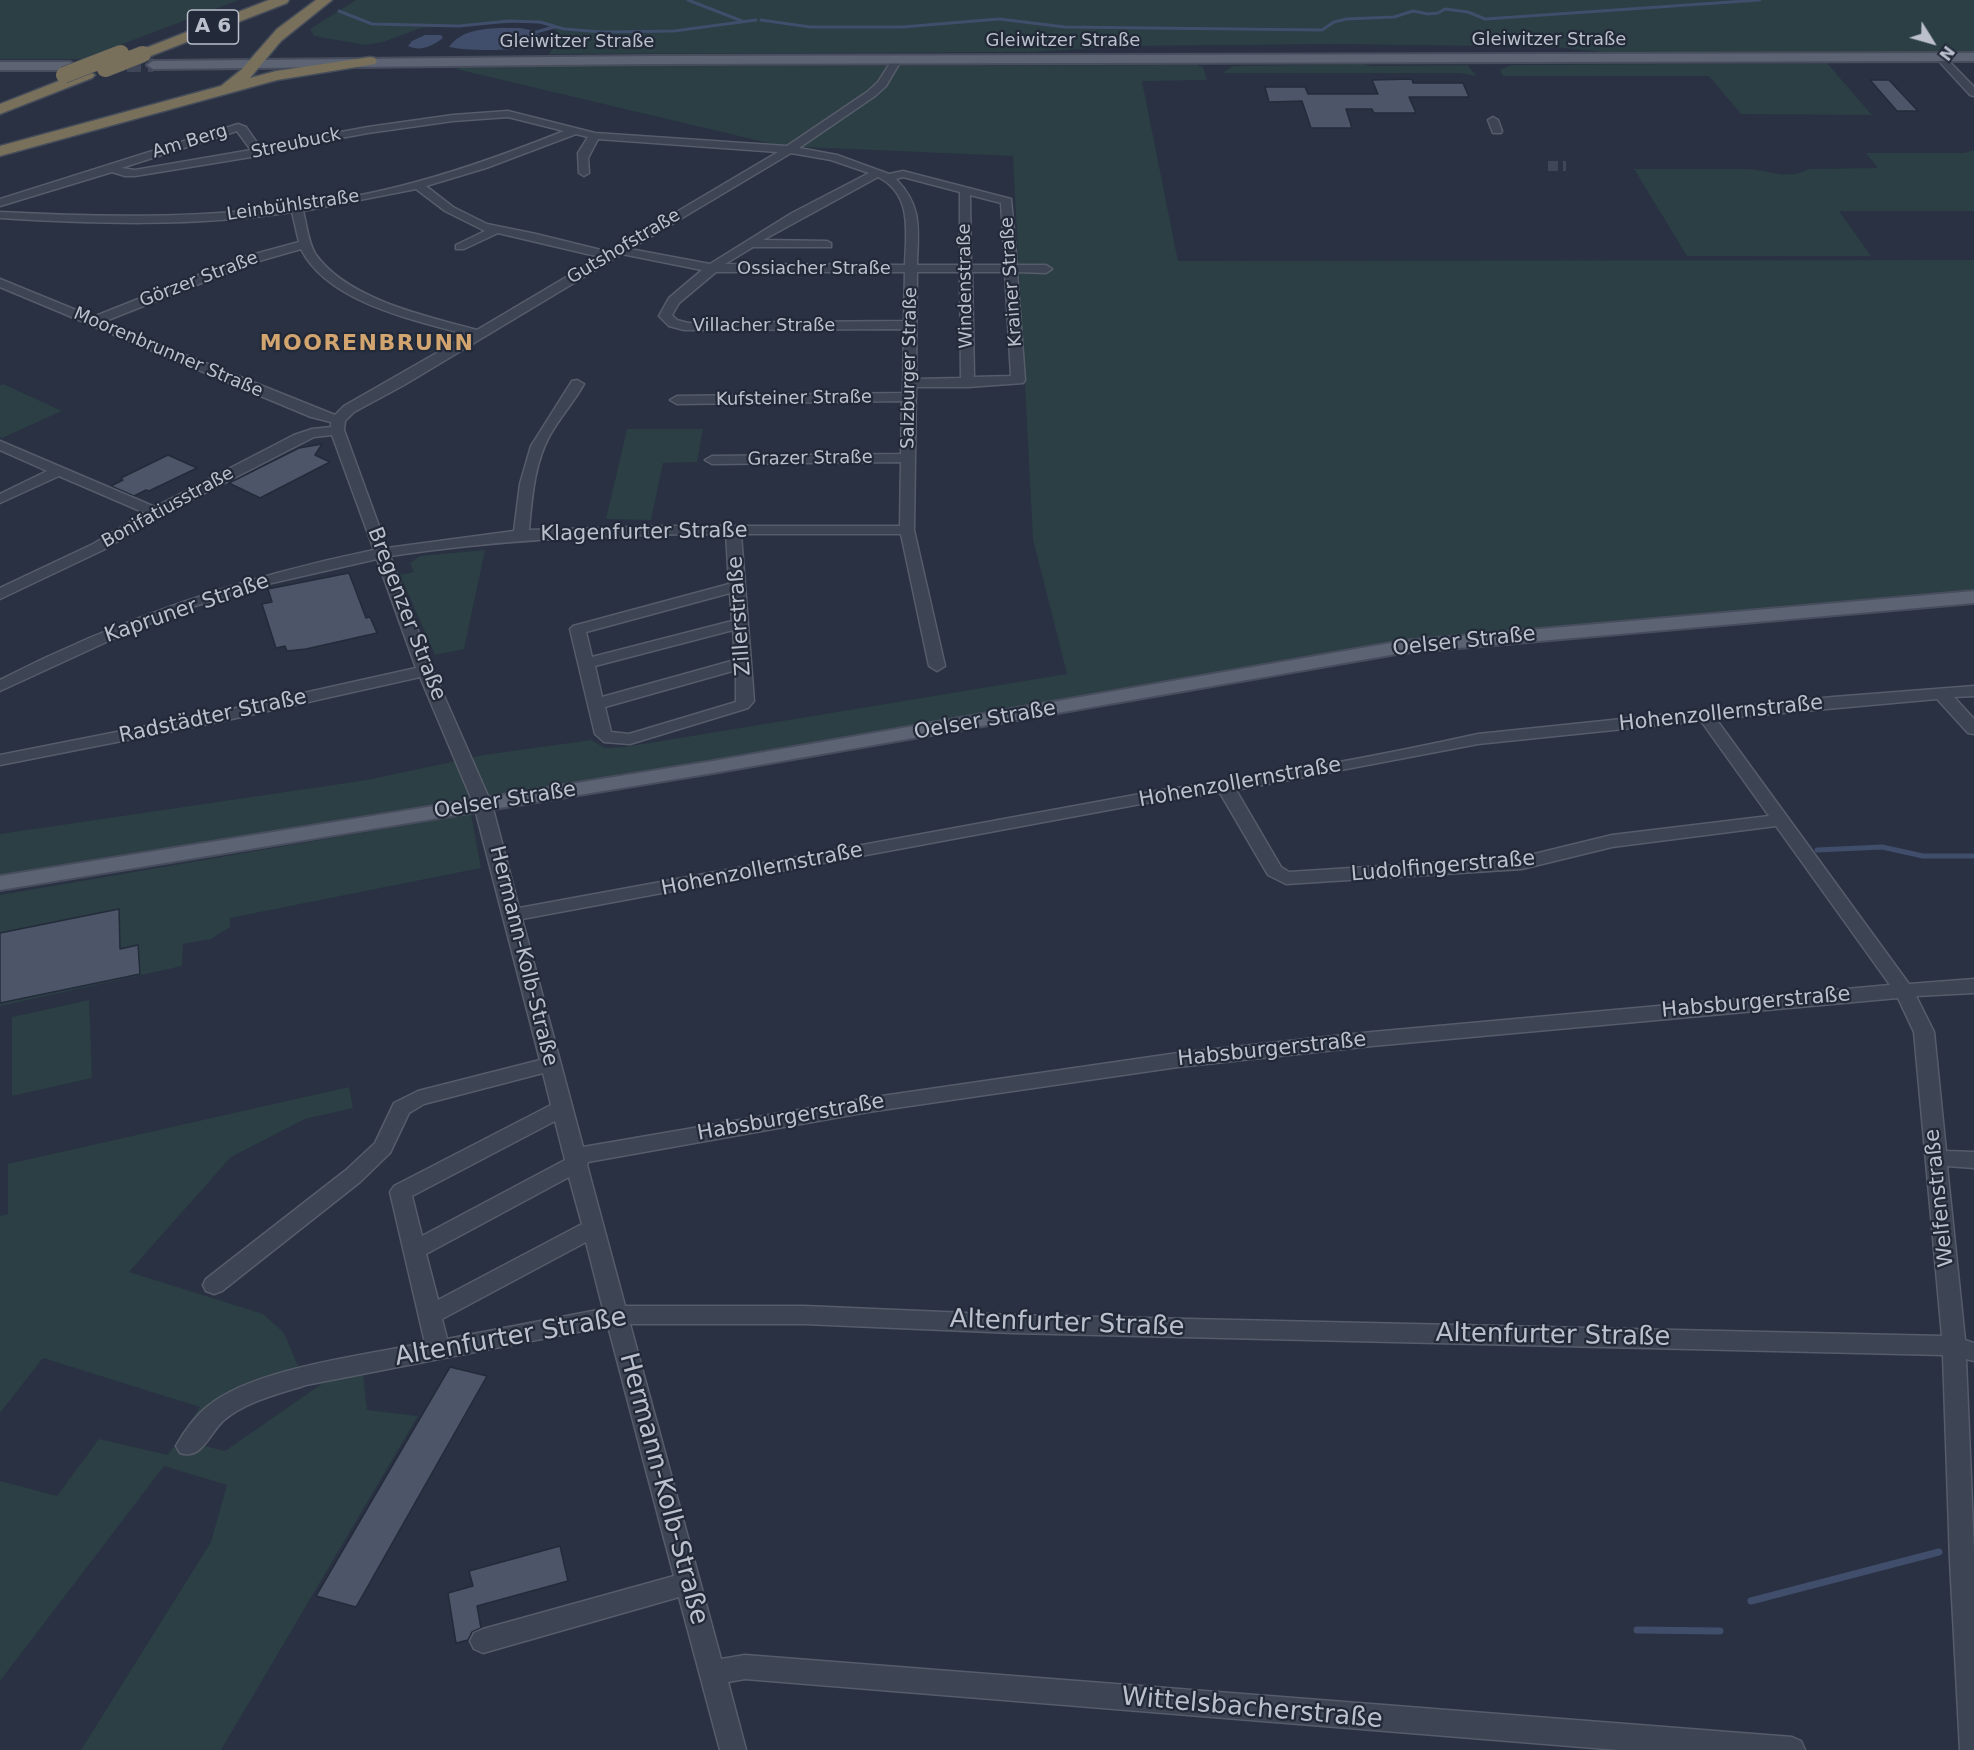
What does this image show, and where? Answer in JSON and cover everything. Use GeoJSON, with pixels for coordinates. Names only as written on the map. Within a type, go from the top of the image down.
{"type":"FeatureCollection","features":[{"type":"Feature","properties":{"kind":"highway","name":"A 6"},"geometry":{"type":"LineString","coordinates":[[0,99],[67,70],[121,53],[259,0]]}},
{"type":"Feature","properties":{"kind":"highway","name":"A 6"},"geometry":{"type":"LineString","coordinates":[[0,109],[87,75],[148,59],[282,0]]}},
{"type":"Feature","properties":{"kind":"highway"},"geometry":{"type":"LineString","coordinates":[[216,92],[238,82],[280,34],[325,0]]}},
{"type":"Feature","properties":{"kind":"highway"},"geometry":{"type":"LineString","coordinates":[[280,34],[281,45],[286,51],[317,62]]}},
{"type":"Feature","properties":{"kind":"highway"},"geometry":{"type":"LineString","coordinates":[[0,151],[296,72],[370,61]]}},
{"type":"Feature","properties":{"kind":"main road","name":"Gleiwitzer Straße"},"geometry":{"type":"LineString","coordinates":[[148,59],[253,64],[370,61],[1974,57]]}},
{"type":"Feature","properties":{"kind":"main road"},"geometry":{"type":"LineString","coordinates":[[0,66],[67,70]]}},
{"type":"Feature","properties":{"kind":"main road","name":"Oelser Straße"},"geometry":{"type":"LineString","coordinates":[[0,883],[842,745],[1402,647],[1974,597]]}},
{"type":"Feature","properties":{"kind":"street"},"geometry":{"type":"LineString","coordinates":[[1940,57],[1974,93]]}},
{"type":"Feature","properties":{"kind":"street","name":"Gutshofstraße"},"geometry":{"type":"LineString","coordinates":[[337,425],[355,406],[788,149],[871,94],[882,84],[897,59]]}},
{"type":"Feature","properties":{"kind":"street","name":"Streubuck"},"geometry":{"type":"LineString","coordinates":[[0,203],[112,168],[135,173],[368,130],[495,113],[523,117],[595,136],[788,149]]}},
{"type":"Feature","properties":{"kind":"street"},"geometry":{"type":"LineString","coordinates":[[1492,120],[1497,131]]}},
{"type":"Feature","properties":{"kind":"street","name":"Am Berg"},"geometry":{"type":"LineString","coordinates":[[112,168],[238,128],[242,129],[258,152]]}},
{"type":"Feature","properties":{"kind":"street","name":"Leinbühlstraße"},"geometry":{"type":"LineString","coordinates":[[0,215],[89,220],[147,220],[224,216],[297,208],[417,184],[485,165],[576,131]]}},
{"type":"Feature","properties":{"kind":"street"},"geometry":{"type":"LineString","coordinates":[[584,173],[581,161],[586,146],[595,136]]}},
{"type":"Feature","properties":{"kind":"street","name":"Salzburger Straße"},"geometry":{"type":"LineString","coordinates":[[788,149],[844,160],[883,175],[904,194],[912,213],[908,530],[937,666]]}},
{"type":"Feature","properties":{"kind":"street","name":"Krainer Straße"},"geometry":{"type":"LineString","coordinates":[[883,175],[903,174],[1007,201],[1017,380],[968,382],[910,390]]}},
{"type":"Feature","properties":{"kind":"street","name":"Villacher Straße"},"geometry":{"type":"LineString","coordinates":[[883,175],[836,194],[700,275],[665,312],[667,318],[674,323],[688,327],[911,325]]}},
{"type":"Feature","properties":{"kind":"street","name":"Ossiacher Straße"},"geometry":{"type":"LineString","coordinates":[[417,184],[465,219],[495,230],[614,253],[712,268],[1046,269]]}},
{"type":"Feature","properties":{"kind":"street","name":"Windenstraße"},"geometry":{"type":"LineString","coordinates":[[966,190],[964,197],[964,268],[968,382]]}},
{"type":"Feature","properties":{"kind":"street"},"geometry":{"type":"LineString","coordinates":[[297,208],[305,244],[312,257],[325,270],[363,297],[402,312],[478,334]]}},
{"type":"Feature","properties":{"kind":"street"},"geometry":{"type":"LineString","coordinates":[[460,247],[495,230]]}},
{"type":"Feature","properties":{"kind":"street"},"geometry":{"type":"LineString","coordinates":[[752,243],[827,245]]}},
{"type":"Feature","properties":{"kind":"street","name":"Görzer Straße"},"geometry":{"type":"LineString","coordinates":[[94,321],[238,263],[305,244]]}},
{"type":"Feature","properties":{"kind":"street","name":"Moorenbrunner Straße"},"geometry":{"type":"LineString","coordinates":[[0,283],[316,414],[337,425]]}},
{"type":"Feature","properties":{"kind":"street"},"geometry":{"type":"LineString","coordinates":[[521,536],[528,483],[542,438],[569,402],[577,384]]}},
{"type":"Feature","properties":{"kind":"street","name":"Kufsteiner Straße"},"geometry":{"type":"LineString","coordinates":[[677,400],[910,390]]}},
{"type":"Feature","properties":{"kind":"street","name":"Bonifatiusstraße"},"geometry":{"type":"LineString","coordinates":[[0,594],[98,547],[157,512],[306,435],[337,425]]}},
{"type":"Feature","properties":{"kind":"street","name":"Bregenzer Straße"},"geometry":{"type":"LineString","coordinates":[[337,425],[425,671],[483,805]]}},
{"type":"Feature","properties":{"kind":"street"},"geometry":{"type":"LineString","coordinates":[[0,445],[141,508],[157,512]]}},
{"type":"Feature","properties":{"kind":"street","name":"Grazer Straße"},"geometry":{"type":"LineString","coordinates":[[712,460],[909,458]]}},
{"type":"Feature","properties":{"kind":"street"},"geometry":{"type":"LineString","coordinates":[[0,499],[57,472]]}},
{"type":"Feature","properties":{"kind":"street","name":"Klagenfurter Straße"},"geometry":{"type":"LineString","coordinates":[[382,554],[521,536],[600,532],[908,530]]}},
{"type":"Feature","properties":{"kind":"street","name":"Zillerstraße"},"geometry":{"type":"LineString","coordinates":[[596,704],[603,734],[610,738],[630,739],[735,707],[746,701],[733,531]]}},
{"type":"Feature","properties":{"kind":"street","name":"Kapruner Straße"},"geometry":{"type":"LineString","coordinates":[[0,686],[86,643],[182,607],[256,584],[382,554]]}},
{"type":"Feature","properties":{"kind":"street"},"geometry":{"type":"LineString","coordinates":[[737,587],[578,629],[596,704],[743,663]]}},
{"type":"Feature","properties":{"kind":"street"},"geometry":{"type":"LineString","coordinates":[[586,663],[740,624]]}},
{"type":"Feature","properties":{"kind":"street","name":"Radstädter Straße"},"geometry":{"type":"LineString","coordinates":[[0,760],[200,721],[425,671]]}},
{"type":"Feature","properties":{"kind":"street","name":"Hohenzollernstraße"},"geometry":{"type":"LineString","coordinates":[[512,915],[1162,795],[1225,787],[1423,751],[1478,739],[1706,715],[1974,691]]}},
{"type":"Feature","properties":{"kind":"street"},"geometry":{"type":"LineString","coordinates":[[1942,694],[1974,729]]}},
{"type":"Feature","properties":{"kind":"street","name":"Welfenstraße"},"geometry":{"type":"LineString","coordinates":[[1706,715],[1904,991],[1924,1032],[1935,1145],[1964,1349],[1962,1561],[1974,1750]]}},
{"type":"Feature","properties":{"kind":"street","name":"Ludolfingerstraße"},"geometry":{"type":"LineString","coordinates":[[1225,787],[1274,871],[1286,878],[1522,863],[1612,841],[1781,820]]}},
{"type":"Feature","properties":{"kind":"street","name":"Hermann-Kolb-Straße"},"geometry":{"type":"LineString","coordinates":[[483,805],[616,1315],[675,1530],[687,1584],[714,1672],[733,1750]]}},
{"type":"Feature","properties":{"kind":"street","name":"Habsburgerstraße"},"geometry":{"type":"LineString","coordinates":[[577,1160],[890,1101],[1178,1060],[1372,1039],[1974,986]]}},
{"type":"Feature","properties":{"kind":"street"},"geometry":{"type":"LineString","coordinates":[[214,1285],[352,1176],[383,1148],[401,1108],[418,1098],[551,1064]]}},
{"type":"Feature","properties":{"kind":"street"},"geometry":{"type":"LineString","coordinates":[[438,1350],[401,1192],[563,1108]]}},
{"type":"Feature","properties":{"kind":"street"},"geometry":{"type":"LineString","coordinates":[[1938,1158],[1974,1160]]}},
{"type":"Feature","properties":{"kind":"street"},"geometry":{"type":"LineString","coordinates":[[414,1250],[577,1160]]}},
{"type":"Feature","properties":{"kind":"street"},"geometry":{"type":"LineString","coordinates":[[430,1315],[594,1228]]}},
{"type":"Feature","properties":{"kind":"street","name":"Altenfurter Straße"},"geometry":{"type":"LineString","coordinates":[[188,1446],[216,1413],[253,1392],[306,1376],[616,1315],[804,1315],[1013,1324],[1964,1349]]}},
{"type":"Feature","properties":{"kind":"street"},"geometry":{"type":"LineString","coordinates":[[483,1641],[687,1584]]}},
{"type":"Feature","properties":{"kind":"street","name":"Wittelsbacherstraße"},"geometry":{"type":"LineString","coordinates":[[714,1672],[745,1667],[1495,1729],[1792,1750]]}},
{"type":"Feature","properties":{"kind":"green space"},"geometry":{"type":"Polygon","coordinates":[[[0,0],[239,0],[83,59],[0,59],[0,0]]]}},
{"type":"Feature","properties":{"kind":"green space"},"geometry":{"type":"Polygon","coordinates":[[[356,0],[1974,0],[1974,53],[1622,54],[1555,47],[1337,44],[1124,46],[1033,52],[549,54],[558,40],[557,31],[546,25],[531,22],[421,28],[383,42],[365,45],[314,36],[310,29],[356,0]]]}},
{"type":"Feature","properties":{"kind":"green space"},"geometry":{"type":"Polygon","coordinates":[[[1827,63],[1872,115],[1741,114],[1709,76],[1503,76],[1500,70],[1511,65],[1827,63]]]}},
{"type":"Feature","properties":{"kind":"green space"},"geometry":{"type":"Polygon","coordinates":[[[1361,64],[1373,66],[1468,65],[1476,76],[1459,73],[1222,73],[1233,66],[1361,64]]]}},
{"type":"Feature","properties":{"kind":"green space"},"geometry":{"type":"Polygon","coordinates":[[[1197,65],[1203,67],[1207,80],[1142,81],[1178,261],[1974,260],[1974,591],[1431,638],[526,791],[0,876],[0,834],[367,780],[484,755],[591,740],[605,748],[625,747],[1067,674],[1033,539],[1013,156],[781,146],[456,69],[468,66],[1197,65]]]}},
{"type":"Feature","properties":{"kind":"green space"},"geometry":{"type":"Polygon","coordinates":[[[1974,150],[1974,211],[1839,211],[1871,256],[1687,256],[1634,169],[1748,169],[1786,175],[1808,169],[1878,168],[1866,153],[1964,153],[1974,150]]]}},
{"type":"Feature","properties":{"kind":"green space"},"geometry":{"type":"Polygon","coordinates":[[[3,384],[62,411],[2,438],[0,437],[0,386],[3,384]]]}},
{"type":"Feature","properties":{"kind":"green space"},"geometry":{"type":"Polygon","coordinates":[[[627,429],[703,429],[697,462],[663,463],[651,520],[606,519],[627,429]]]}},
{"type":"Feature","properties":{"kind":"green space"},"geometry":{"type":"Polygon","coordinates":[[[485,550],[464,649],[435,655],[400,575],[414,572],[410,563],[420,556],[485,550]]]}},
{"type":"Feature","properties":{"kind":"green space"},"geometry":{"type":"Polygon","coordinates":[[[471,814],[481,868],[230,918],[230,927],[211,939],[183,944],[182,966],[0,1006],[0,895],[471,814]]]}},
{"type":"Feature","properties":{"kind":"green space"},"geometry":{"type":"Polygon","coordinates":[[[89,1000],[92,1078],[12,1096],[12,1017],[89,1000]]]}},
{"type":"Feature","properties":{"kind":"green space"},"geometry":{"type":"Polygon","coordinates":[[[349,1087],[353,1108],[305,1119],[231,1157],[129,1272],[263,1314],[284,1333],[298,1366],[231,1390],[189,1442],[225,1451],[323,1383],[363,1374],[367,1410],[418,1416],[221,1750],[81,1750],[211,1542],[227,1485],[164,1466],[0,1681],[0,1481],[57,1496],[99,1439],[168,1455],[200,1407],[43,1358],[0,1413],[0,1216],[8,1214],[8,1164],[349,1087]]]}},
{"type":"Feature","properties":{"kind":"water"},"geometry":{"type":"Polygon","coordinates":[[[491,28],[520,28],[541,36],[541,40],[524,47],[511,49],[483,50],[449,47],[455,40],[471,32],[491,28]]]}},
{"type":"Feature","properties":{"kind":"water"},"geometry":{"type":"Polygon","coordinates":[[[425,35],[441,35],[443,38],[426,47],[408,46],[412,41],[425,35]]]}},
{"type":"Feature","properties":{"kind":"building"},"geometry":{"type":"Polygon","coordinates":[[[1412,79],[1413,83],[1463,83],[1469,97],[1409,97],[1416,113],[1374,113],[1372,109],[1346,109],[1352,128],[1311,128],[1302,101],[1269,102],[1265,87],[1305,87],[1308,94],[1378,94],[1372,80],[1412,79]]]}},
{"type":"Feature","properties":{"kind":"building"},"geometry":{"type":"Polygon","coordinates":[[[1870,80],[1889,80],[1918,111],[1897,111],[1870,80]]]}},
{"type":"Feature","properties":{"kind":"building"},"geometry":{"type":"Polygon","coordinates":[[[322,444],[315,455],[330,462],[260,498],[229,483],[299,448],[322,444]]]}},
{"type":"Feature","properties":{"kind":"building"},"geometry":{"type":"Polygon","coordinates":[[[168,455],[197,468],[134,496],[111,486],[123,480],[121,478],[168,455]]]}},
{"type":"Feature","properties":{"kind":"building"},"geometry":{"type":"Polygon","coordinates":[[[349,573],[366,618],[370,617],[377,633],[306,649],[287,651],[285,646],[276,648],[262,604],[272,602],[268,589],[349,573]]]}},
{"type":"Feature","properties":{"kind":"building"},"geometry":{"type":"Polygon","coordinates":[[[119,909],[120,949],[138,945],[140,974],[0,1003],[0,933],[119,909]]]}},
{"type":"Feature","properties":{"kind":"building"},"geometry":{"type":"Polygon","coordinates":[[[450,1367],[487,1376],[356,1607],[316,1596],[450,1367]]]}},
{"type":"Feature","properties":{"kind":"building"},"geometry":{"type":"Polygon","coordinates":[[[560,1546],[568,1581],[477,1606],[481,1628],[472,1632],[468,1640],[456,1643],[448,1593],[473,1586],[469,1571],[560,1546]]]}},
{"type":"Feature","properties":{"kind":"waterway"},"geometry":{"type":"LineString","coordinates":[[688,0],[742,21]]}},
{"type":"Feature","properties":{"kind":"waterway"},"geometry":{"type":"LineString","coordinates":[[761,20],[810,27],[902,27],[999,19],[1065,27],[1322,30],[1334,22],[1346,19],[1394,17],[1413,11],[1428,14],[1438,13],[1445,9],[1468,12],[1485,19],[1760,0]]}},
{"type":"Feature","properties":{"kind":"waterway"},"geometry":{"type":"LineString","coordinates":[[339,11],[372,24],[459,26],[509,21],[540,22],[564,29],[602,32],[674,31],[756,20]]}},
{"type":"Feature","properties":{"kind":"waterway"},"geometry":{"type":"LineString","coordinates":[[536,32],[554,27]]}},
{"type":"Feature","properties":{"kind":"waterway"},"geometry":{"type":"LineString","coordinates":[[1817,850],[1882,847],[1923,856],[1974,856]]}},
{"type":"Feature","properties":{"kind":"waterway"},"geometry":{"type":"LineString","coordinates":[[1751,1601],[1939,1552]]}},
{"type":"Feature","properties":{"kind":"waterway"},"geometry":{"type":"LineString","coordinates":[[1637,1630],[1720,1631]]}},
{"type":"Feature","properties":{"kind":"tunnel"},"geometry":{"type":"LineString","coordinates":[[106,65],[153,65]]}},
{"type":"Feature","properties":{"kind":"tunnel"},"geometry":{"type":"LineString","coordinates":[[1548,166],[1566,166]]}},
{"type":"Feature","properties":{"kind":"district","name":"MOORENBRUNN"},"geometry":{"type":"Point","coordinates":[367,344]}}]}
